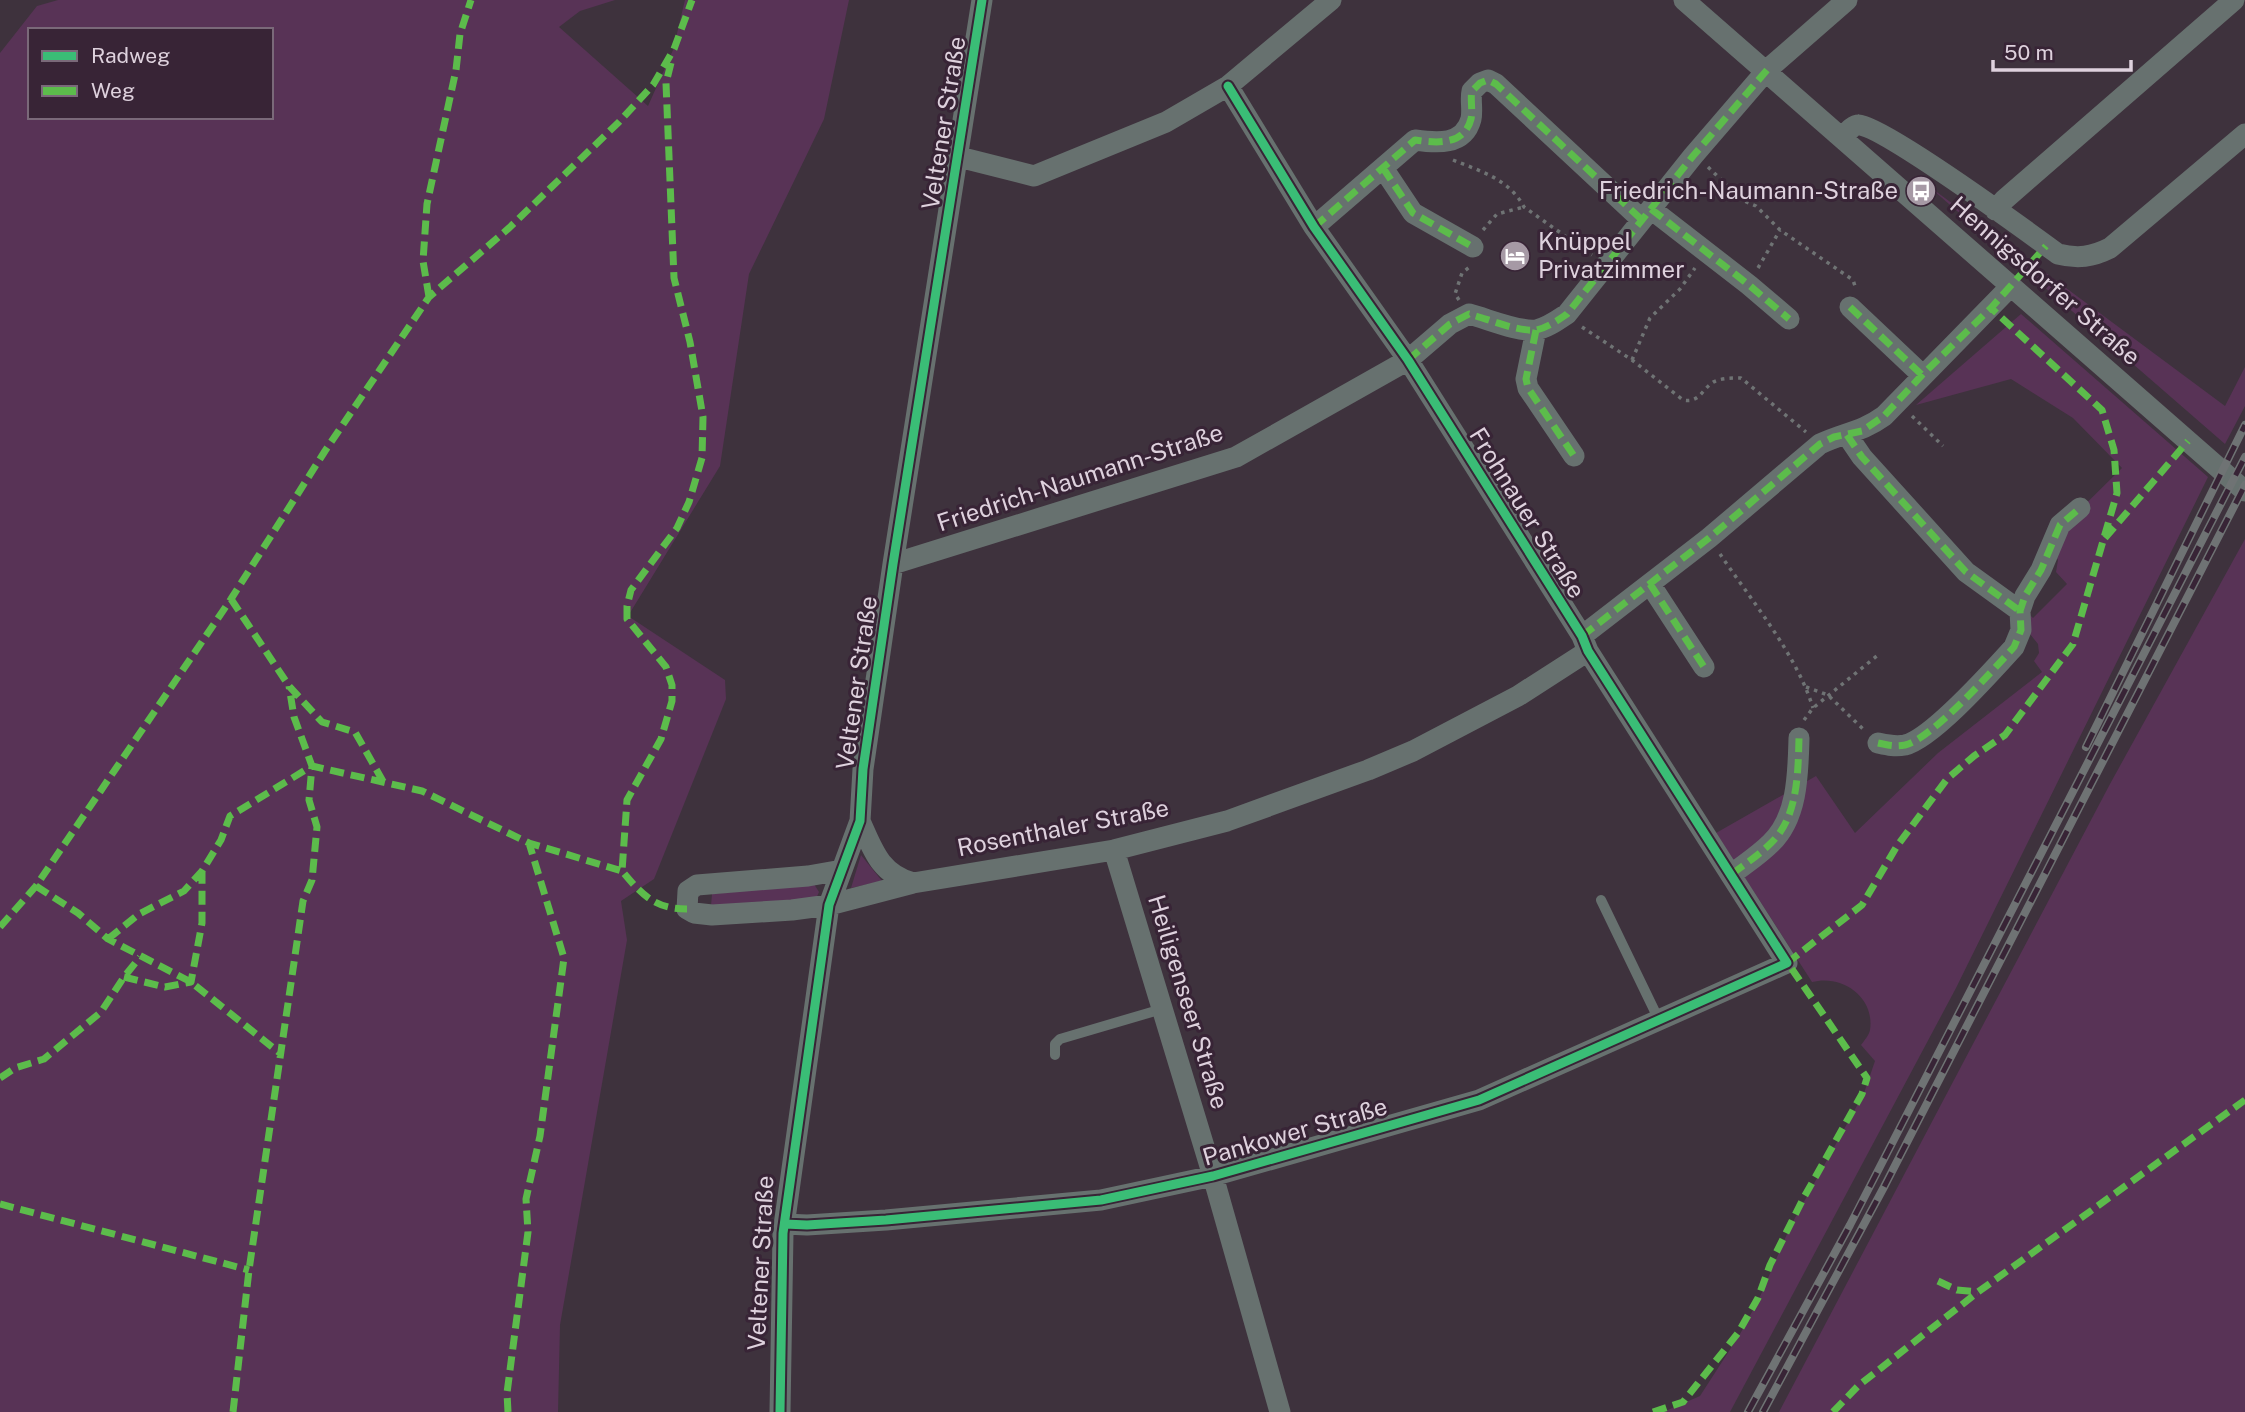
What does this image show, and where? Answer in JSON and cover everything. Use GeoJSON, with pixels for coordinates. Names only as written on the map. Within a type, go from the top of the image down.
{"type":"FeatureCollection","features":[{"type":"Feature","properties":{"kind":"street","name":"Veltener Straße"},"geometry":{"type":"LineString","coordinates":[[780,1412],[785,1224],[829,905],[860,821],[863,768],[893,564],[982,0]]}},
{"type":"Feature","properties":{"kind":"street"},"geometry":{"type":"LineString","coordinates":[[959,157],[1034,176],[1166,122],[1228,86],[1331,0]]}},
{"type":"Feature","properties":{"kind":"street","name":"Hennigsdorfer Straße"},"geometry":{"type":"LineString","coordinates":[[1684,0],[2245,491]]}},
{"type":"Feature","properties":{"kind":"street"},"geometry":{"type":"LineString","coordinates":[[1469,314],[1516,328],[1536,330],[1553,324],[1567,314],[1713,131],[1767,70],[1847,0]]}},
{"type":"Feature","properties":{"kind":"street","name":"Hennigsdorfer Straße"},"geometry":{"type":"LineString","coordinates":[[1996,210],[2004,200],[2234,0]]}},
{"type":"Feature","properties":{"kind":"street"},"geometry":{"type":"LineString","coordinates":[[1314,226],[1415,140],[1448,142],[1460,136],[1471,119],[1472,90],[1480,82],[1488,80],[1646,214],[1749,285],[1789,319]]}},
{"type":"Feature","properties":{"kind":"street","name":"Frohnauer Straße"},"geometry":{"type":"LineString","coordinates":[[1228,86],[1314,226],[1408,360],[1787,963]]}},
{"type":"Feature","properties":{"kind":"street"},"geometry":{"type":"LineString","coordinates":[[1842,138],[1860,124],[1868,127],[1903,147],[2058,254],[2074,258],[2094,256],[2110,248],[2245,134]]}},
{"type":"Feature","properties":{"kind":"street"},"geometry":{"type":"LineString","coordinates":[[1383,167],[1413,213],[1475,248]]}},
{"type":"Feature","properties":{"kind":"street","name":"Rosenthaler Straße"},"geometry":{"type":"LineString","coordinates":[[842,870],[808,876],[697,885],[688,891],[687,909],[694,913],[712,915],[792,911],[829,905],[913,883],[1114,850],[1227,821],[1413,751],[1518,696],[1585,644],[1650,584],[1820,444],[1872,426],[2010,287]]}},
{"type":"Feature","properties":{"kind":"street"},"geometry":{"type":"LineString","coordinates":[[1850,307],[1922,375]]}},
{"type":"Feature","properties":{"kind":"street","name":"Friedrich-Naumann-Straße"},"geometry":{"type":"LineString","coordinates":[[893,564],[1236,457],[1408,360],[1450,324],[1469,314]]}},
{"type":"Feature","properties":{"kind":"street"},"geometry":{"type":"LineString","coordinates":[[1536,330],[1526,379],[1528,388],[1574,456]]}},
{"type":"Feature","properties":{"kind":"street"},"geometry":{"type":"LineString","coordinates":[[1847,435],[1862,457],[1966,572],[2021,611]]}},
{"type":"Feature","properties":{"kind":"street"},"geometry":{"type":"LineString","coordinates":[[1878,743],[1906,745],[1925,735],[2014,647],[2021,630],[2021,611],[2025,596],[2041,570],[2060,525],[2080,508]]}},
{"type":"Feature","properties":{"kind":"street"},"geometry":{"type":"LineString","coordinates":[[1650,584],[1704,667]]}},
{"type":"Feature","properties":{"kind":"street"},"geometry":{"type":"LineString","coordinates":[[1731,874],[1771,844],[1787,820],[1798,780],[1799,738]]}},
{"type":"Feature","properties":{"kind":"street"},"geometry":{"type":"LineString","coordinates":[[860,821],[880,861],[890,874],[913,883]]}},
{"type":"Feature","properties":{"kind":"street","name":"Heiligenseer Straße"},"geometry":{"type":"LineString","coordinates":[[1114,850],[1213,1176],[1280,1412]]}},
{"type":"Feature","properties":{"kind":"street","name":"Pankower Straße"},"geometry":{"type":"LineString","coordinates":[[785,1224],[873,1221],[1101,1200],[1213,1176],[1479,1100],[1787,963]]}},
{"type":"Feature","properties":{"kind":"lane"},"geometry":{"type":"LineString","coordinates":[[1601,900],[1659,1020]]}},
{"type":"Feature","properties":{"kind":"lane"},"geometry":{"type":"LineString","coordinates":[[1055,1055],[1055,1044],[1060,1039],[1162,1009]]}},
{"type":"Feature","properties":{"kind":"path"},"geometry":{"type":"LineString","coordinates":[[1449,159],[1500,181],[1518,195],[1524,207],[1605,264]]}},
{"type":"Feature","properties":{"kind":"path"},"geometry":{"type":"LineString","coordinates":[[1710,169],[1742,200],[1756,206],[1780,230],[1853,280]]}},
{"type":"Feature","properties":{"kind":"path"},"geometry":{"type":"LineString","coordinates":[[1469,314],[1455,294],[1462,273],[1497,214],[1524,207]]}},
{"type":"Feature","properties":{"kind":"path"},"geometry":{"type":"LineString","coordinates":[[1754,274],[1780,230]]}},
{"type":"Feature","properties":{"kind":"path"},"geometry":{"type":"LineString","coordinates":[[1632,360],[1650,318],[1680,289],[1697,267]]}},
{"type":"Feature","properties":{"kind":"path"},"geometry":{"type":"LineString","coordinates":[[1567,314],[1683,400],[1690,402],[1697,399],[1714,382],[1737,377],[1744,379],[1820,444]]}},
{"type":"Feature","properties":{"kind":"path"},"geometry":{"type":"LineString","coordinates":[[1898,402],[1944,446]]}},
{"type":"Feature","properties":{"kind":"path"},"geometry":{"type":"LineString","coordinates":[[1709,538],[1790,658],[1807,687],[1813,708]]}},
{"type":"Feature","properties":{"kind":"path"},"geometry":{"type":"LineString","coordinates":[[1799,738],[1805,718],[1813,708],[1878,655]]}},
{"type":"Feature","properties":{"kind":"path"},"geometry":{"type":"LineString","coordinates":[[1807,687],[1828,695],[1856,722]]}},
{"type":"Feature","properties":{"kind":"shaded area"},"geometry":{"type":"Polygon","coordinates":[[[58,0],[615,0],[580,11],[559,27],[648,106],[673,50],[685,0],[849,0],[824,119],[749,274],[720,466],[628,616],[725,680],[726,699],[654,879],[621,901],[627,940],[560,1325],[558,1412],[0,1412],[0,53],[37,6],[58,0]]]}},
{"type":"Feature","properties":{"kind":"shaded area"},"geometry":{"type":"Polygon","coordinates":[[[1926,184],[2225,406],[2245,367],[2245,406],[2225,444],[1926,184]]]}},
{"type":"Feature","properties":{"kind":"shaded area"},"geometry":{"type":"Polygon","coordinates":[[[2021,314],[2208,477],[1956,988],[1730,1412],[1663,1412],[1700,1396],[1740,1334],[1759,1299],[1790,1227],[1864,1093],[1875,1061],[1861,1045],[1870,1030],[1870,1018],[1862,998],[1845,985],[1834,981],[1812,982],[1716,833],[1816,776],[1855,833],[1938,753],[2042,672],[2034,661],[2039,653],[2038,644],[2023,625],[2023,608],[2033,618],[2067,584],[2056,572],[2058,560],[2047,542],[2122,468],[2073,418],[2011,379],[1916,405],[2021,314]]]}},
{"type":"Feature","properties":{"kind":"shaded area"},"geometry":{"type":"Polygon","coordinates":[[[2245,539],[2245,1412],[1779,1412],[2110,784],[2245,539]]]}},
{"type":"Feature","properties":{"kind":"shaded area"},"geometry":{"type":"Polygon","coordinates":[[[861,855],[882,881],[851,888],[861,855]]]}},
{"type":"Feature","properties":{"kind":"shaded area"},"geometry":{"type":"Polygon","coordinates":[[[814,884],[819,892],[815,901],[711,906],[712,894],[814,884]]]}},
{"type":"Feature","properties":{"kind":"railway"},"geometry":{"type":"LineString","coordinates":[[2086,747],[2245,425]]}},
{"type":"Feature","properties":{"kind":"railway"},"geometry":{"type":"LineString","coordinates":[[1748,1412],[1850,1225],[2245,457]]}},
{"type":"Feature","properties":{"kind":"railway"},"geometry":{"type":"LineString","coordinates":[[1763,1412],[1884,1187],[2245,485]]}},
{"type":"Feature","properties":{"kind":"marked path"},"geometry":{"type":"LineString","coordinates":[[429,297],[423,261],[427,204],[456,70],[460,34],[471,0]]}},
{"type":"Feature","properties":{"kind":"marked path"},"geometry":{"type":"LineString","coordinates":[[0,927],[36,886],[231,599],[325,451],[429,297],[509,228],[619,122],[653,85],[674,49],[692,0]]}},
{"type":"Feature","properties":{"kind":"marked path"},"geometry":{"type":"LineString","coordinates":[[671,63],[666,83],[674,278],[690,342],[703,417],[702,458],[689,502],[677,528],[631,590],[627,606],[627,619],[666,667],[672,685],[672,701],[661,739],[627,800],[622,871],[650,899],[666,906],[687,909]]}},
{"type":"Feature","properties":{"kind":"marked path"},"geometry":{"type":"LineString","coordinates":[[1408,360],[1450,324],[1469,314],[1529,330],[1544,328],[1567,314],[1693,156],[1767,70]]}},
{"type":"Feature","properties":{"kind":"marked path"},"geometry":{"type":"LineString","coordinates":[[1314,227],[1415,140],[1448,141],[1462,134],[1471,119],[1472,91],[1488,80],[1496,84],[1642,220]]}},
{"type":"Feature","properties":{"kind":"marked path"},"geometry":{"type":"LineString","coordinates":[[1383,168],[1413,213],[1473,247]]}},
{"type":"Feature","properties":{"kind":"marked path"},"geometry":{"type":"LineString","coordinates":[[1651,209],[1789,319]]}},
{"type":"Feature","properties":{"kind":"marked path"},"geometry":{"type":"LineString","coordinates":[[1582,636],[1709,538],[1820,444],[1834,437],[1862,431],[1884,416],[1991,308],[2046,246]]}},
{"type":"Feature","properties":{"kind":"marked path"},"geometry":{"type":"LineString","coordinates":[[1850,307],[1922,375]]}},
{"type":"Feature","properties":{"kind":"marked path"},"geometry":{"type":"LineString","coordinates":[[1787,963],[1862,905],[1897,846],[1947,779],[2005,735],[2073,644],[2117,493],[2114,450],[2102,410],[1991,308]]}},
{"type":"Feature","properties":{"kind":"marked path"},"geometry":{"type":"LineString","coordinates":[[1536,330],[1526,379],[1528,388],[1574,456]]}},
{"type":"Feature","properties":{"kind":"marked path"},"geometry":{"type":"LineString","coordinates":[[1847,435],[1862,457],[1966,572],[2020,611]]}},
{"type":"Feature","properties":{"kind":"marked path"},"geometry":{"type":"LineString","coordinates":[[2105,538],[2188,441]]}},
{"type":"Feature","properties":{"kind":"marked path"},"geometry":{"type":"LineString","coordinates":[[1878,743],[1894,746],[1917,740],[1962,702],[2014,647],[2021,630],[2020,611],[2025,596],[2041,570],[2060,525],[2080,508]]}},
{"type":"Feature","properties":{"kind":"marked path"},"geometry":{"type":"LineString","coordinates":[[1650,584],[1704,667]]}},
{"type":"Feature","properties":{"kind":"marked path"},"geometry":{"type":"LineString","coordinates":[[231,599],[289,686],[322,722],[355,732],[384,783]]}},
{"type":"Feature","properties":{"kind":"marked path"},"geometry":{"type":"LineString","coordinates":[[233,1412],[249,1270],[303,901],[312,880],[317,827],[309,800],[312,766],[294,717],[289,686]]}},
{"type":"Feature","properties":{"kind":"marked path"},"geometry":{"type":"LineString","coordinates":[[1732,874],[1771,843],[1787,821],[1795,794],[1799,738]]}},
{"type":"Feature","properties":{"kind":"marked path"},"geometry":{"type":"LineString","coordinates":[[108,939],[139,914],[184,891],[202,871],[221,840],[230,816],[312,766],[422,791],[529,843],[622,871]]}},
{"type":"Feature","properties":{"kind":"marked path"},"geometry":{"type":"LineString","coordinates":[[508,1412],[507,1393],[528,1232],[526,1199],[540,1136],[564,958],[529,843]]}},
{"type":"Feature","properties":{"kind":"marked path"},"geometry":{"type":"LineString","coordinates":[[124,977],[165,987],[191,982],[202,923],[202,871]]}},
{"type":"Feature","properties":{"kind":"marked path"},"geometry":{"type":"LineString","coordinates":[[36,886],[78,913],[108,939],[191,982],[281,1054]]}},
{"type":"Feature","properties":{"kind":"marked path"},"geometry":{"type":"LineString","coordinates":[[0,1078],[15,1068],[44,1059],[101,1012],[140,957]]}},
{"type":"Feature","properties":{"kind":"marked path"},"geometry":{"type":"LineString","coordinates":[[1653,1412],[1683,1402],[1738,1333],[1758,1298],[1770,1265],[1803,1199],[1862,1094],[1867,1078],[1785,959]]}},
{"type":"Feature","properties":{"kind":"marked path"},"geometry":{"type":"LineString","coordinates":[[1833,1412],[1858,1386],[1978,1292],[2245,1100]]}},
{"type":"Feature","properties":{"kind":"marked path"},"geometry":{"type":"LineString","coordinates":[[0,1204],[249,1270]]}},
{"type":"Feature","properties":{"kind":"marked path"},"geometry":{"type":"LineString","coordinates":[[1938,1281],[1957,1290],[1978,1292]]}},
{"type":"Feature","properties":{"kind":"cycle path"},"geometry":{"type":"LineString","coordinates":[[780,1412],[783,1233],[829,905],[860,821],[863,769],[893,564],[982,0]]}},
{"type":"Feature","properties":{"kind":"cycle path"},"geometry":{"type":"LineString","coordinates":[[785,1224],[886,1220],[1101,1200],[1213,1176],[1479,1100],[1787,963],[1588,651],[1582,636],[1408,360],[1314,227],[1228,86]]}},
{"type":"Feature","properties":{"kind":"place","name":"Friedrich-Naumann-Straße"},"geometry":{"type":"Point","coordinates":[1921,191]}},
{"type":"Feature","properties":{"kind":"place","name":"Knüppel Privatzimmer"},"geometry":{"type":"Point","coordinates":[1515,256]}}]}
